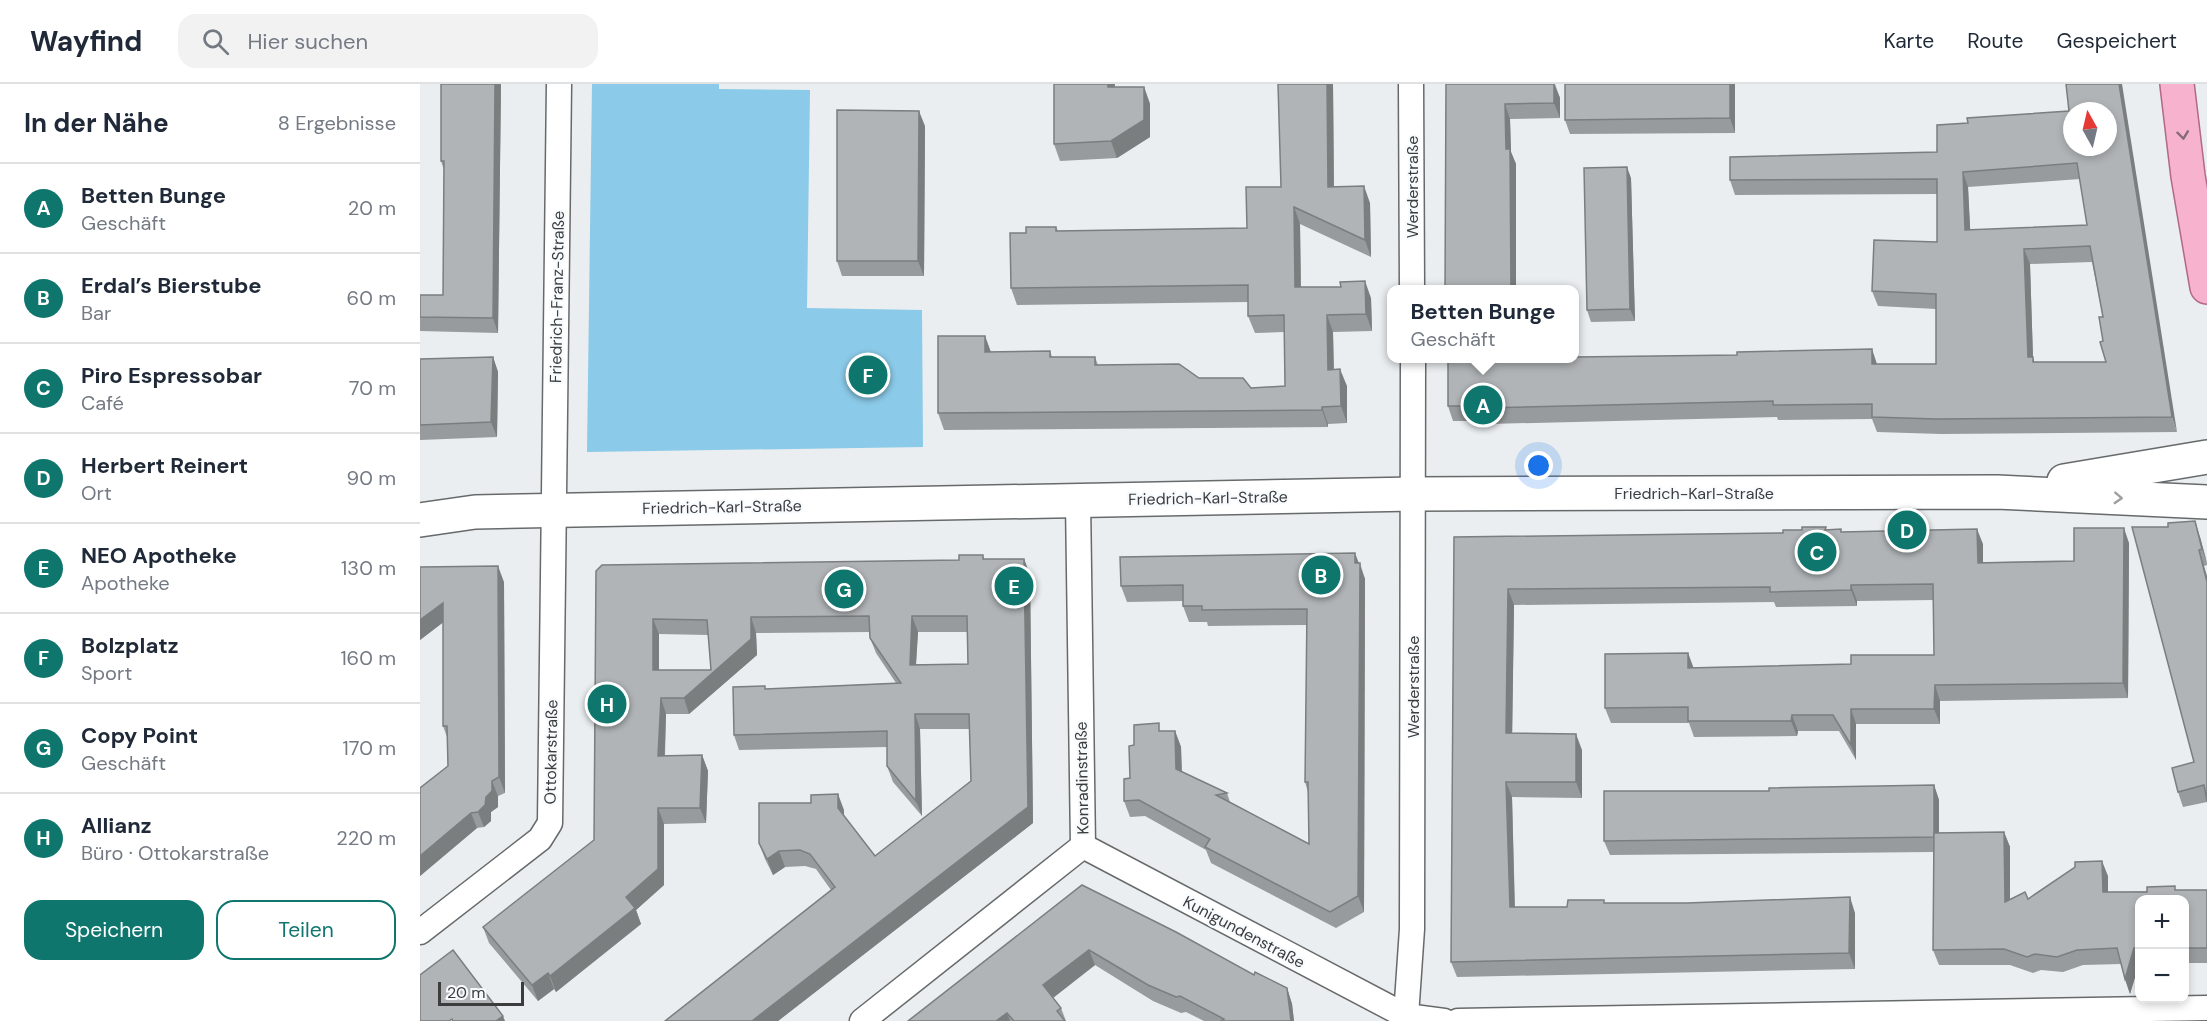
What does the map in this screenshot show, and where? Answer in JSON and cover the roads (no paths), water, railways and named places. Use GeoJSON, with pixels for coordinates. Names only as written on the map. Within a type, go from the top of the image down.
{"type":"FeatureCollection","features":[{"type":"Feature","properties":{"kind":"main road"},"geometry":{"type":"LineString","coordinates":[[2177,84],[2188,176],[2207,287]]}},
{"type":"Feature","properties":{"kind":"main road","name":"Friedrich-Karl-Straße"},"geometry":{"type":"LineString","coordinates":[[1997,492],[2207,457]]}},
{"type":"Feature","properties":{"kind":"main road","name":"Friedrich-Karl-Straße"},"geometry":{"type":"LineString","coordinates":[[420,520],[475,512],[1414,494],[1997,492],[2207,502]]}},
{"type":"Feature","properties":{"kind":"street","name":"Friedrich-Franz-Straße"},"geometry":{"type":"LineString","coordinates":[[554,510],[559,84]]}},
{"type":"Feature","properties":{"kind":"street","name":"Werderstraße"},"geometry":{"type":"LineString","coordinates":[[1411,84],[1412,285]]}},
{"type":"Feature","properties":{"kind":"street","name":"Werderstraße"},"geometry":{"type":"LineString","coordinates":[[1403,1018],[1412,929],[1413,363]]}},
{"type":"Feature","properties":{"kind":"street","name":"Konradinstraße"},"geometry":{"type":"LineString","coordinates":[[861,1021],[1083,846],[1078,501]]}},
{"type":"Feature","properties":{"kind":"street","name":"Ottokarstraße"},"geometry":{"type":"LineString","coordinates":[[420,932],[540,839],[550,823],[554,510]]}},
{"type":"Feature","properties":{"kind":"street","name":"Kunigundenstraße"},"geometry":{"type":"LineString","coordinates":[[1083,846],[1403,1018]]}},
{"type":"Feature","properties":{"kind":"street"},"geometry":{"type":"LineString","coordinates":[[1458,1021],[2207,1008]]}},
{"type":"Feature","properties":{"kind":"street"},"geometry":{"type":"LineString","coordinates":[[1403,1018],[1444,1021]]}},
{"type":"Feature","properties":{"kind":"place","name":"Bolzplatz"},"geometry":{"type":"Point","coordinates":[868,375]}},
{"type":"Feature","properties":{"kind":"place","name":"Betten Bunge"},"geometry":{"type":"Point","coordinates":[1483,405]}},
{"type":"Feature","properties":{"kind":"place","name":"Herbert Reinert"},"geometry":{"type":"Point","coordinates":[1907,530]}},
{"type":"Feature","properties":{"kind":"place","name":"Piro Espressobar"},"geometry":{"type":"Point","coordinates":[1817,552]}},
{"type":"Feature","properties":{"kind":"place","name":"Erdal’s Bierstube"},"geometry":{"type":"Point","coordinates":[1321,575]}},
{"type":"Feature","properties":{"kind":"place","name":"NEO Apotheke"},"geometry":{"type":"Point","coordinates":[1014,586]}},
{"type":"Feature","properties":{"kind":"place","name":"Copy Point"},"geometry":{"type":"Point","coordinates":[844,589]}},
{"type":"Feature","properties":{"kind":"place","name":"Allianz"},"geometry":{"type":"Point","coordinates":[607,704]}}]}
